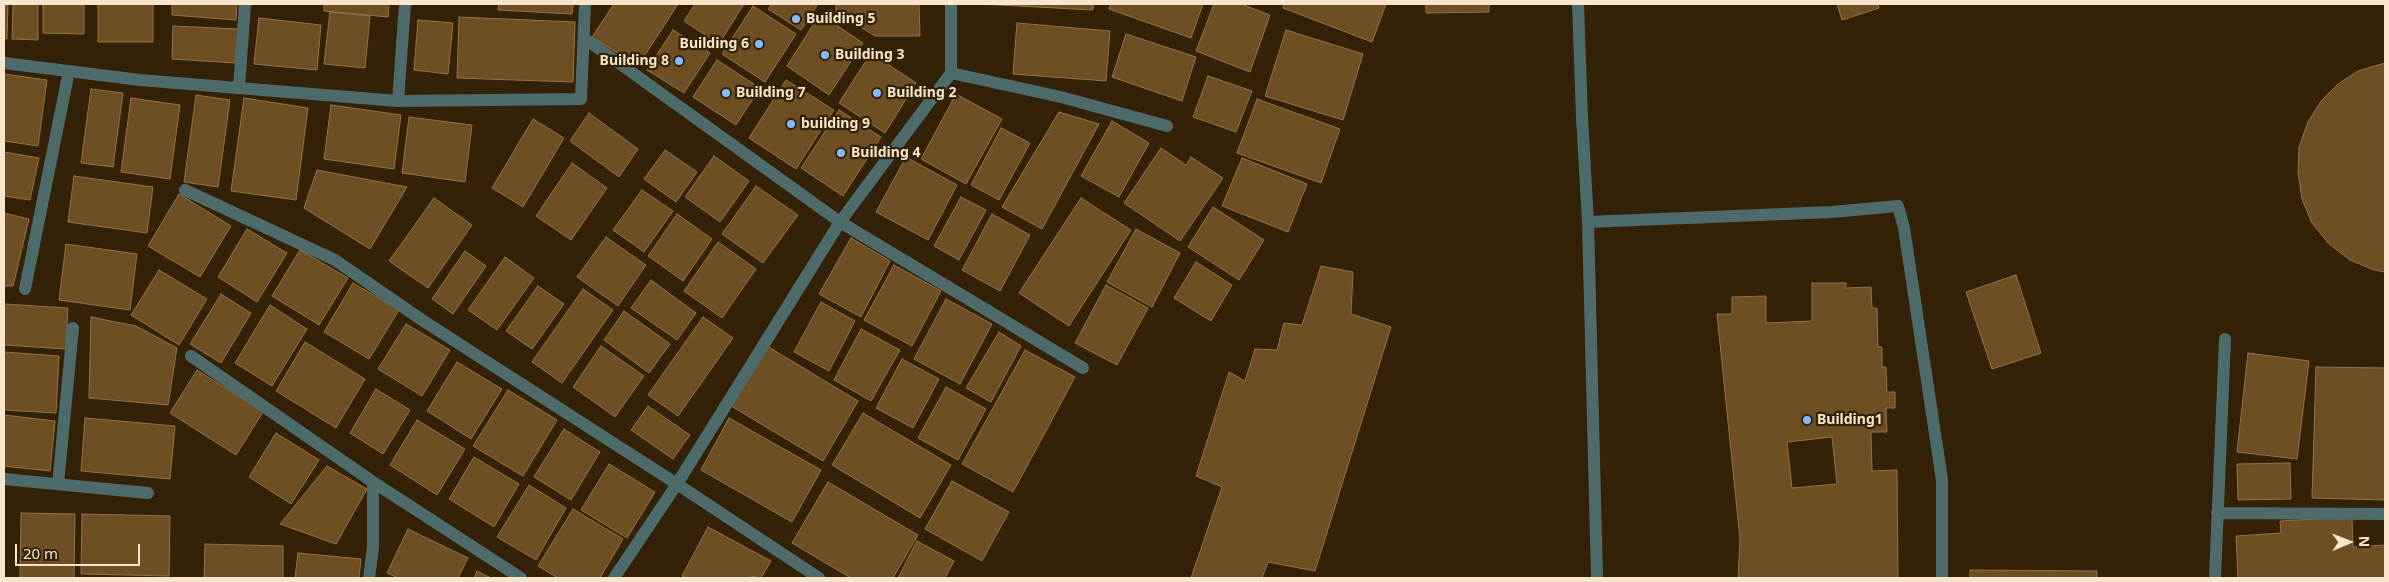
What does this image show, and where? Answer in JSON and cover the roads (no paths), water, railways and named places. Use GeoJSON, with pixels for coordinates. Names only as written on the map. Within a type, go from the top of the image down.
{"type":"FeatureCollection","features":[{"type":"Feature","properties":{"kind":"street"},"geometry":{"type":"LineString","coordinates":[[239,88],[245,4]]}},
{"type":"Feature","properties":{"kind":"street"},"geometry":{"type":"LineString","coordinates":[[398,101],[405,4]]}},
{"type":"Feature","properties":{"kind":"street"},"geometry":{"type":"LineString","coordinates":[[4,63],[239,88],[398,101],[581,99],[585,4]]}},
{"type":"Feature","properties":{"kind":"street"},"geometry":{"type":"LineString","coordinates":[[614,578],[677,484],[840,222],[951,74],[951,4]]}},
{"type":"Feature","properties":{"kind":"street"},"geometry":{"type":"LineString","coordinates":[[1578,4],[1588,222],[1597,578]]}},
{"type":"Feature","properties":{"kind":"street"},"geometry":{"type":"LineString","coordinates":[[584,38],[840,222],[1083,368]]}},
{"type":"Feature","properties":{"kind":"street"},"geometry":{"type":"LineString","coordinates":[[25,289],[69,71]]}},
{"type":"Feature","properties":{"kind":"street"},"geometry":{"type":"LineString","coordinates":[[951,74],[1061,97],[1167,126]]}},
{"type":"Feature","properties":{"kind":"street"},"geometry":{"type":"LineString","coordinates":[[185,190],[335,260],[422,320],[819,578]]}},
{"type":"Feature","properties":{"kind":"street"},"geometry":{"type":"LineString","coordinates":[[1588,222],[1822,212],[1898,206],[1904,228],[1942,480],[1942,578]]}},
{"type":"Feature","properties":{"kind":"street"},"geometry":{"type":"LineString","coordinates":[[58,484],[74,328]]}},
{"type":"Feature","properties":{"kind":"street"},"geometry":{"type":"LineString","coordinates":[[2214,578],[2225,338]]}},
{"type":"Feature","properties":{"kind":"street"},"geometry":{"type":"LineString","coordinates":[[191,356],[372,482],[521,578]]}},
{"type":"Feature","properties":{"kind":"street"},"geometry":{"type":"LineString","coordinates":[[4,479],[148,493]]}},
{"type":"Feature","properties":{"kind":"street"},"geometry":{"type":"LineString","coordinates":[[369,578],[373,548],[372,482]]}},
{"type":"Feature","properties":{"kind":"street"},"geometry":{"type":"LineString","coordinates":[[2217,513],[2385,514]]}},
{"type":"Feature","properties":{"kind":"place","name":"Building 5"},"geometry":{"type":"Point","coordinates":[796,19]}},
{"type":"Feature","properties":{"kind":"place","name":"Building 6"},"geometry":{"type":"Point","coordinates":[759,44]}},
{"type":"Feature","properties":{"kind":"place","name":"Building 3"},"geometry":{"type":"Point","coordinates":[825,55]}},
{"type":"Feature","properties":{"kind":"place","name":"Building 8"},"geometry":{"type":"Point","coordinates":[679,61]}},
{"type":"Feature","properties":{"kind":"place","name":"Building 7"},"geometry":{"type":"Point","coordinates":[726,93]}},
{"type":"Feature","properties":{"kind":"place","name":"Building 2"},"geometry":{"type":"Point","coordinates":[877,93]}},
{"type":"Feature","properties":{"kind":"place","name":"building 9"},"geometry":{"type":"Point","coordinates":[791,124]}},
{"type":"Feature","properties":{"kind":"place","name":"Building 4"},"geometry":{"type":"Point","coordinates":[841,153]}},
{"type":"Feature","properties":{"kind":"place","name":"Building1"},"geometry":{"type":"Point","coordinates":[1807,420]}}]}
